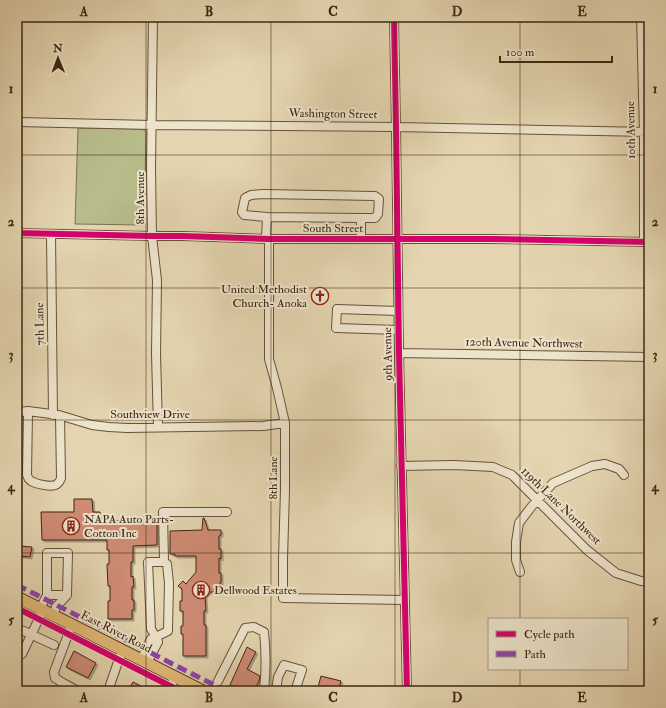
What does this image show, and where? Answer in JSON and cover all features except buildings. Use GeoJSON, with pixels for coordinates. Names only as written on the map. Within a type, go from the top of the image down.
{"type":"FeatureCollection","features":[{"type":"Feature","properties":{"kind":"main road","name":"East River Road"},"geometry":{"type":"LineString","coordinates":[[17,597],[203,691]]}},
{"type":"Feature","properties":{"kind":"street","name":"8th Avenue"},"geometry":{"type":"LineString","coordinates":[[153,17],[151,168],[152,236],[157,280],[156,354],[158,427]]}},
{"type":"Feature","properties":{"kind":"street","name":"9th Avenue"},"geometry":{"type":"LineString","coordinates":[[394,17],[398,330],[407,691]]}},
{"type":"Feature","properties":{"kind":"street"},"geometry":{"type":"LineString","coordinates":[[628,17],[649,17]]}},
{"type":"Feature","properties":{"kind":"street","name":"10th Avenue"},"geometry":{"type":"LineString","coordinates":[[641,17],[646,132],[646,242]]}},
{"type":"Feature","properties":{"kind":"street","name":"Washington Street"},"geometry":{"type":"LineString","coordinates":[[17,122],[646,132]]}},
{"type":"Feature","properties":{"kind":"street"},"geometry":{"type":"LineString","coordinates":[[263,194],[375,196],[379,199],[378,214],[375,218],[267,217],[244,215],[242,212],[245,198],[251,195],[263,194]]}},
{"type":"Feature","properties":{"kind":"street","name":"8th Lane"},"geometry":{"type":"LineString","coordinates":[[267,217],[269,359],[285,423],[286,490],[283,598],[405,600]]}},
{"type":"Feature","properties":{"kind":"street"},"geometry":{"type":"LineString","coordinates":[[360,239],[361,218]]}},
{"type":"Feature","properties":{"kind":"street","name":"South Street"},"geometry":{"type":"LineString","coordinates":[[17,233],[268,239],[491,239],[646,242]]}},
{"type":"Feature","properties":{"kind":"street","name":"7th Lane"},"geometry":{"type":"LineString","coordinates":[[28,412],[28,478],[35,483],[51,486],[56,485],[59,483],[61,478],[57,415],[51,234]]}},
{"type":"Feature","properties":{"kind":"street"},"geometry":{"type":"LineString","coordinates":[[398,311],[337,309],[336,328],[398,330]]}},
{"type":"Feature","properties":{"kind":"street","name":"120th Avenue Northwest"},"geometry":{"type":"LineString","coordinates":[[399,353],[649,357]]}},
{"type":"Feature","properties":{"kind":"street","name":"Southview Drive"},"geometry":{"type":"LineString","coordinates":[[17,412],[57,415],[92,425],[127,428],[263,426],[285,423]]}},
{"type":"Feature","properties":{"kind":"street"},"geometry":{"type":"LineString","coordinates":[[520,572],[516,560],[516,542],[519,523],[553,483],[592,466],[605,464],[618,470],[624,475]]}},
{"type":"Feature","properties":{"kind":"street","name":"119th Lane Northwest"},"geometry":{"type":"LineString","coordinates":[[401,466],[454,465],[493,467],[512,475],[587,550],[616,573],[649,582]]}},
{"type":"Feature","properties":{"kind":"street"},"geometry":{"type":"LineString","coordinates":[[144,661],[151,639],[168,631],[169,583],[167,564],[164,562],[163,512],[227,512]]}},
{"type":"Feature","properties":{"kind":"street"},"geometry":{"type":"LineString","coordinates":[[22,654],[31,635],[46,611],[47,553],[68,553],[67,595],[56,607],[46,611]]}},
{"type":"Feature","properties":{"kind":"street"},"geometry":{"type":"LineString","coordinates":[[156,637],[151,629],[148,562],[164,562]]}},
{"type":"Feature","properties":{"kind":"street"},"geometry":{"type":"LineString","coordinates":[[47,595],[67,595]]}},
{"type":"Feature","properties":{"kind":"street"},"geometry":{"type":"LineString","coordinates":[[72,624],[54,672],[55,678],[78,691]]}},
{"type":"Feature","properties":{"kind":"street"},"geometry":{"type":"LineString","coordinates":[[213,691],[245,628],[254,627],[264,632],[264,691]]}},
{"type":"Feature","properties":{"kind":"street"},"geometry":{"type":"LineString","coordinates":[[17,628],[54,645]]}},
{"type":"Feature","properties":{"kind":"street"},"geometry":{"type":"LineString","coordinates":[[108,691],[123,650]]}},
{"type":"Feature","properties":{"kind":"street"},"geometry":{"type":"LineString","coordinates":[[276,691],[278,677],[284,665],[302,670],[295,691]]}},
{"type":"Feature","properties":{"kind":"street"},"geometry":{"type":"LineString","coordinates":[[168,691],[175,677]]}},
{"type":"Feature","properties":{"kind":"green space"},"geometry":{"type":"Polygon","coordinates":[[[78,128],[141,129],[146,132],[144,225],[75,224],[78,128]]]}},
{"type":"Feature","properties":{"kind":"marked path"},"geometry":{"type":"LineString","coordinates":[[17,585],[226,691]]}},
{"type":"Feature","properties":{"kind":"cycle path"},"geometry":{"type":"LineString","coordinates":[[394,17],[399,353],[407,691]]}},
{"type":"Feature","properties":{"kind":"cycle path"},"geometry":{"type":"LineString","coordinates":[[17,233],[269,239],[491,239],[649,242]]}},
{"type":"Feature","properties":{"kind":"cycle path"},"geometry":{"type":"LineString","coordinates":[[17,608],[180,691]]}},
{"type":"Feature","properties":{"kind":"place","name":"United Methodist Church- Anoka"},"geometry":{"type":"Point","coordinates":[320,296]}},
{"type":"Feature","properties":{"kind":"place","name":"NAPA Auto Parts- Cotton Inc"},"geometry":{"type":"Point","coordinates":[71,526]}},
{"type":"Feature","properties":{"kind":"place","name":"Dellwood Estates"},"geometry":{"type":"Point","coordinates":[201,590]}}]}
